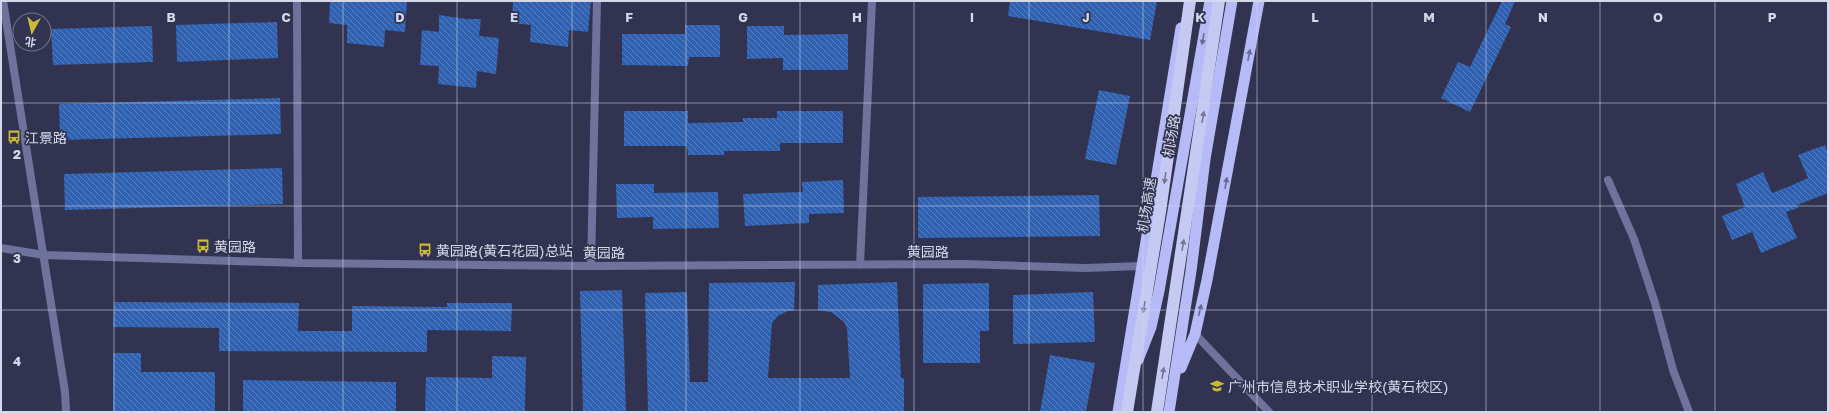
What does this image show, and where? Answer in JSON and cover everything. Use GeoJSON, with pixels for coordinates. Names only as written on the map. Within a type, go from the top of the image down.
{"type":"FeatureCollection","features":[{"type":"Feature","properties":{"kind":"highway","name":"机场路"},"geometry":{"type":"LineString","coordinates":[[1118,412],[1185,1]]}},
{"type":"Feature","properties":{"kind":"highway","name":"机场高速"},"geometry":{"type":"LineString","coordinates":[[1127,412],[1160,212],[1190,1]]}},
{"type":"Feature","properties":{"kind":"highway","name":"机场路"},"geometry":{"type":"LineString","coordinates":[[1122,388],[1146,343],[1155,312],[1210,1]]}},
{"type":"Feature","properties":{"kind":"highway"},"geometry":{"type":"LineString","coordinates":[[1157,412],[1219,1]]}},
{"type":"Feature","properties":{"kind":"highway"},"geometry":{"type":"LineString","coordinates":[[1169,412],[1215,99],[1232,1]]}},
{"type":"Feature","properties":{"kind":"highway"},"geometry":{"type":"LineString","coordinates":[[1173,387],[1195,334],[1226,184],[1259,1]]}},
{"type":"Feature","properties":{"kind":"street"},"geometry":{"type":"LineString","coordinates":[[3,1],[44,255],[65,392],[66,412]]}},
{"type":"Feature","properties":{"kind":"street"},"geometry":{"type":"LineString","coordinates":[[297,1],[298,263]]}},
{"type":"Feature","properties":{"kind":"street"},"geometry":{"type":"LineString","coordinates":[[591,266],[597,1]]}},
{"type":"Feature","properties":{"kind":"street"},"geometry":{"type":"LineString","coordinates":[[860,264],[872,1]]}},
{"type":"Feature","properties":{"kind":"street"},"geometry":{"type":"LineString","coordinates":[[1608,180],[1634,239],[1655,303],[1673,370],[1689,412]]}},
{"type":"Feature","properties":{"kind":"street","name":"黄园路"},"geometry":{"type":"LineString","coordinates":[[1,248],[44,255],[298,263],[591,266],[966,264],[1085,268],[1141,266]]}},
{"type":"Feature","properties":{"kind":"street"},"geometry":{"type":"LineString","coordinates":[[1195,334],[1269,412]]}},
{"type":"Feature","properties":{"kind":"building"},"geometry":{"type":"Polygon","coordinates":[[[330,1],[407,1],[405,32],[385,30],[384,47],[347,43],[347,25],[329,23],[330,1]]]}},
{"type":"Feature","properties":{"kind":"building"},"geometry":{"type":"Polygon","coordinates":[[[513,1],[591,1],[588,32],[569,30],[568,47],[530,42],[531,25],[512,23],[513,1]]]}},
{"type":"Feature","properties":{"kind":"building"},"geometry":{"type":"Polygon","coordinates":[[[1010,1],[1157,1],[1150,40],[1008,16],[1010,1]]]}},
{"type":"Feature","properties":{"kind":"building"},"geometry":{"type":"Polygon","coordinates":[[[1502,1],[1515,1],[1505,24],[1511,27],[1470,112],[1441,98],[1458,62],[1470,67],[1502,1]]]}},
{"type":"Feature","properties":{"kind":"building"},"geometry":{"type":"Polygon","coordinates":[[[439,15],[467,19],[481,19],[479,36],[499,38],[496,74],[477,71],[476,88],[438,84],[439,66],[420,65],[422,30],[439,32],[439,15]]]}},
{"type":"Feature","properties":{"kind":"building"},"geometry":{"type":"Polygon","coordinates":[[[277,22],[278,58],[177,62],[176,25],[277,22]]]}},
{"type":"Feature","properties":{"kind":"building"},"geometry":{"type":"Polygon","coordinates":[[[685,25],[720,25],[720,57],[689,57],[688,66],[622,65],[622,34],[685,34],[685,25]]]}},
{"type":"Feature","properties":{"kind":"building"},"geometry":{"type":"Polygon","coordinates":[[[152,26],[153,62],[53,65],[52,29],[152,26]]]}},
{"type":"Feature","properties":{"kind":"building"},"geometry":{"type":"Polygon","coordinates":[[[747,26],[784,26],[784,35],[848,34],[848,70],[783,70],[783,58],[747,59],[747,26]]]}},
{"type":"Feature","properties":{"kind":"building"},"geometry":{"type":"Polygon","coordinates":[[[1099,90],[1130,96],[1116,165],[1085,159],[1099,90]]]}},
{"type":"Feature","properties":{"kind":"building"},"geometry":{"type":"Polygon","coordinates":[[[280,98],[281,134],[60,140],[59,104],[280,98]]]}},
{"type":"Feature","properties":{"kind":"building"},"geometry":{"type":"Polygon","coordinates":[[[624,111],[688,111],[688,123],[743,122],[743,118],[777,118],[777,111],[843,111],[843,143],[780,143],[780,151],[724,151],[724,155],[688,155],[687,146],[624,146],[624,111]]]}},
{"type":"Feature","properties":{"kind":"building"},"geometry":{"type":"Polygon","coordinates":[[[1825,145],[1828,153],[1828,193],[1797,205],[1798,208],[1786,212],[1797,238],[1761,253],[1752,232],[1732,240],[1722,216],[1745,207],[1736,184],[1763,172],[1772,193],[1790,186],[1808,178],[1798,155],[1825,145]]]}},
{"type":"Feature","properties":{"kind":"building"},"geometry":{"type":"Polygon","coordinates":[[[282,168],[283,204],[65,210],[64,174],[282,168]]]}},
{"type":"Feature","properties":{"kind":"building"},"geometry":{"type":"Polygon","coordinates":[[[843,180],[844,213],[809,214],[809,223],[745,226],[743,194],[803,192],[802,182],[843,180]]]}},
{"type":"Feature","properties":{"kind":"building"},"geometry":{"type":"Polygon","coordinates":[[[616,184],[654,184],[654,193],[718,192],[719,228],[653,229],[653,217],[617,218],[616,184]]]}},
{"type":"Feature","properties":{"kind":"building"},"geometry":{"type":"Polygon","coordinates":[[[1099,195],[1100,236],[918,238],[918,197],[1099,195]]]}},
{"type":"Feature","properties":{"kind":"building"},"geometry":{"type":"Polygon","coordinates":[[[795,282],[794,311],[788,311],[778,316],[772,323],[768,378],[850,378],[847,328],[844,322],[831,312],[818,310],[818,285],[897,282],[901,378],[904,378],[904,412],[648,412],[645,293],[687,292],[690,382],[708,382],[709,283],[795,282]]]}},
{"type":"Feature","properties":{"kind":"building"},"geometry":{"type":"Polygon","coordinates":[[[989,283],[989,331],[980,331],[980,363],[923,363],[923,284],[989,283]]]}},
{"type":"Feature","properties":{"kind":"building"},"geometry":{"type":"Polygon","coordinates":[[[622,290],[626,412],[583,412],[580,291],[622,290]]]}},
{"type":"Feature","properties":{"kind":"building"},"geometry":{"type":"Polygon","coordinates":[[[1093,292],[1095,342],[1013,344],[1013,295],[1093,292]]]}},
{"type":"Feature","properties":{"kind":"building"},"geometry":{"type":"Polygon","coordinates":[[[114,302],[299,303],[298,331],[352,331],[352,306],[447,307],[447,303],[512,303],[511,331],[427,330],[427,352],[219,351],[219,328],[113,327],[114,302]]]}},
{"type":"Feature","properties":{"kind":"building"},"geometry":{"type":"Polygon","coordinates":[[[113,353],[141,353],[141,372],[215,372],[215,412],[113,412],[113,353]]]}},
{"type":"Feature","properties":{"kind":"building"},"geometry":{"type":"Polygon","coordinates":[[[1050,355],[1095,363],[1086,412],[1040,412],[1050,355]]]}},
{"type":"Feature","properties":{"kind":"building"},"geometry":{"type":"Polygon","coordinates":[[[492,356],[526,357],[525,412],[425,412],[426,377],[492,378],[492,356]]]}},
{"type":"Feature","properties":{"kind":"building"},"geometry":{"type":"Polygon","coordinates":[[[243,380],[396,382],[396,412],[243,412],[243,380]]]}},
{"type":"Feature","properties":{"kind":"place","name":"江景路"},"geometry":{"type":"Point","coordinates":[14,137]}},
{"type":"Feature","properties":{"kind":"place","name":"黄园路"},"geometry":{"type":"Point","coordinates":[203,246]}},
{"type":"Feature","properties":{"kind":"place","name":"黄园路(黄石花园)总站"},"geometry":{"type":"Point","coordinates":[425,250]}},
{"type":"Feature","properties":{"kind":"place","name":"广州市信息技术职业学校(黄石校区)"},"geometry":{"type":"Point","coordinates":[1217,386]}}]}
